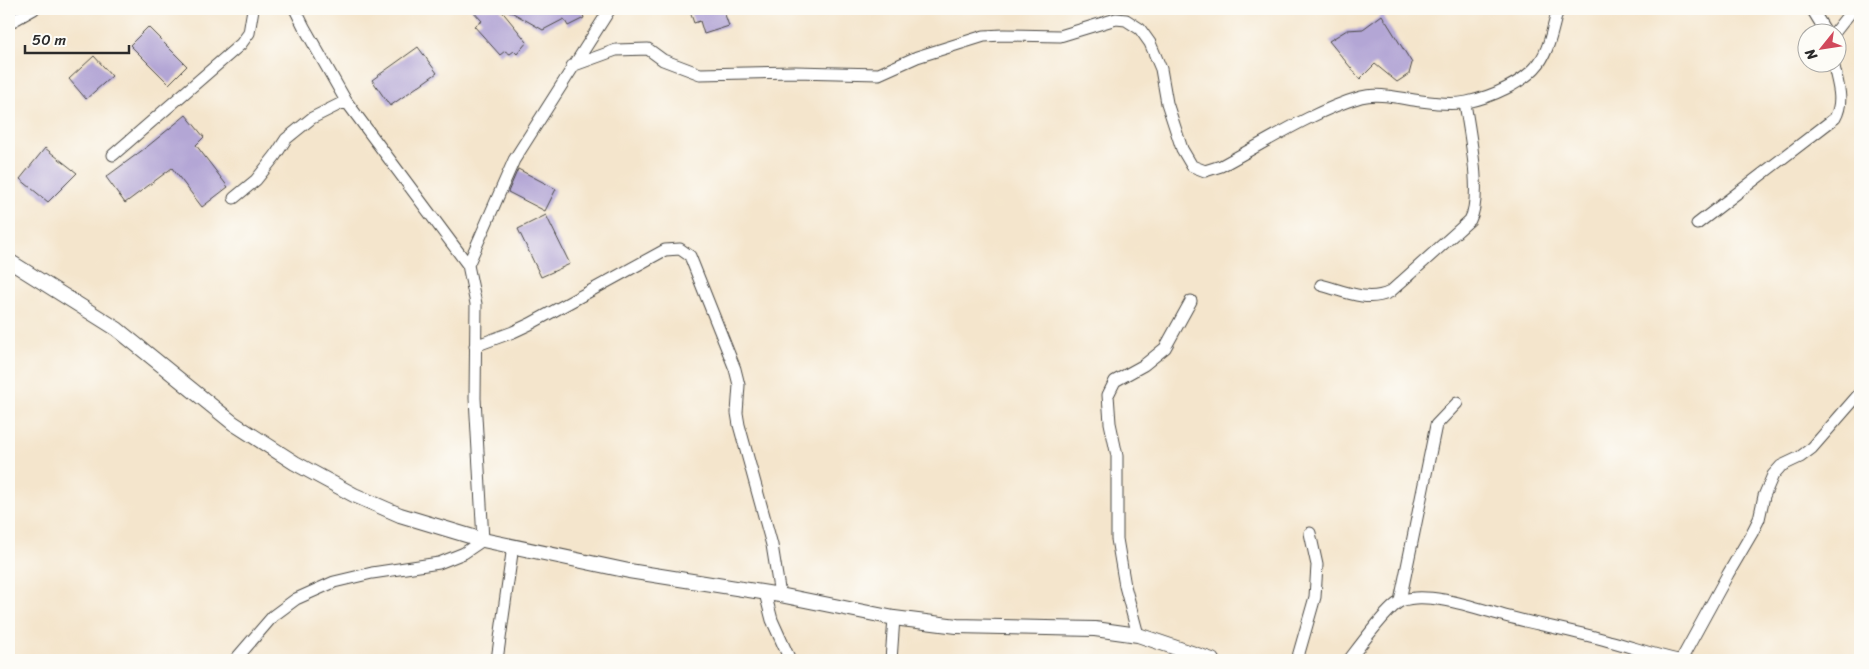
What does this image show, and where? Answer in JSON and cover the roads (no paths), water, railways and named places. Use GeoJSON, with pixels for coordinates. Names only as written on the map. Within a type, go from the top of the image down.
{"type":"FeatureCollection","features":[{"type":"Feature","properties":{"kind":"street"},"geometry":{"type":"LineString","coordinates":[[9,23],[34,9]]}},
{"type":"Feature","properties":{"kind":"street"},"geometry":{"type":"LineString","coordinates":[[113,155],[241,44],[249,33],[253,9]]}},
{"type":"Feature","properties":{"kind":"street"},"geometry":{"type":"LineString","coordinates":[[295,9],[346,101],[468,265],[476,304],[474,398],[483,540]]}},
{"type":"Feature","properties":{"kind":"street"},"geometry":{"type":"LineString","coordinates":[[468,265],[514,160],[610,9]]}},
{"type":"Feature","properties":{"kind":"street"},"geometry":{"type":"LineString","coordinates":[[572,66],[616,50],[648,49],[662,60],[700,74],[796,72],[879,74],[917,57],[984,36],[1060,36],[1116,19],[1126,20],[1140,29],[1150,43],[1160,69],[1167,103],[1182,149],[1192,166],[1205,171],[1221,166],[1319,113],[1362,96],[1382,95],[1425,102],[1465,103],[1491,94],[1512,84],[1539,62],[1550,40],[1558,9]]}},
{"type":"Feature","properties":{"kind":"street"},"geometry":{"type":"LineString","coordinates":[[1812,9],[1820,22]]}},
{"type":"Feature","properties":{"kind":"street"},"geometry":{"type":"LineString","coordinates":[[1843,22],[1853,9]]}},
{"type":"Feature","properties":{"kind":"street"},"geometry":{"type":"LineString","coordinates":[[1697,224],[1836,118],[1841,108],[1835,72]]}},
{"type":"Feature","properties":{"kind":"street"},"geometry":{"type":"LineString","coordinates":[[234,198],[256,180],[286,139],[312,118],[346,101]]}},
{"type":"Feature","properties":{"kind":"street"},"geometry":{"type":"LineString","coordinates":[[1321,285],[1369,298],[1382,297],[1390,292],[1470,220],[1476,206],[1476,189],[1465,103]]}},
{"type":"Feature","properties":{"kind":"street"},"geometry":{"type":"LineString","coordinates":[[475,346],[530,324],[665,250],[680,249],[690,256],[735,369],[739,385],[737,413],[739,425],[772,545],[780,595]]}},
{"type":"Feature","properties":{"kind":"street"},"geometry":{"type":"LineString","coordinates":[[9,261],[117,329],[233,423],[295,463],[354,494],[400,515],[483,540],[629,571],[780,595],[894,618],[957,626],[1095,629],[1138,635],[1212,660]]}},
{"type":"Feature","properties":{"kind":"street"},"geometry":{"type":"LineString","coordinates":[[1138,635],[1125,586],[1117,539],[1118,456],[1109,415],[1108,395],[1114,382],[1144,365],[1165,348],[1191,301]]}},
{"type":"Feature","properties":{"kind":"street"},"geometry":{"type":"LineString","coordinates":[[1400,601],[1416,598],[1445,600],[1507,617],[1569,630],[1655,656],[1680,660],[1752,533],[1759,519],[1764,496],[1773,475],[1781,466],[1800,457],[1812,448],[1860,392]]}},
{"type":"Feature","properties":{"kind":"street"},"geometry":{"type":"LineString","coordinates":[[1349,660],[1377,624],[1400,601],[1436,425],[1457,403]]}},
{"type":"Feature","properties":{"kind":"street"},"geometry":{"type":"LineString","coordinates":[[1297,660],[1315,597],[1317,565],[1310,533]]}},
{"type":"Feature","properties":{"kind":"street"},"geometry":{"type":"LineString","coordinates":[[234,660],[273,616],[296,599],[334,582],[372,573],[439,563],[464,553],[483,540]]}},
{"type":"Feature","properties":{"kind":"street"},"geometry":{"type":"LineString","coordinates":[[497,660],[513,546]]}},
{"type":"Feature","properties":{"kind":"street"},"geometry":{"type":"LineString","coordinates":[[765,593],[772,620],[790,660]]}},
{"type":"Feature","properties":{"kind":"street"},"geometry":{"type":"LineString","coordinates":[[891,660],[894,618]]}}]}
